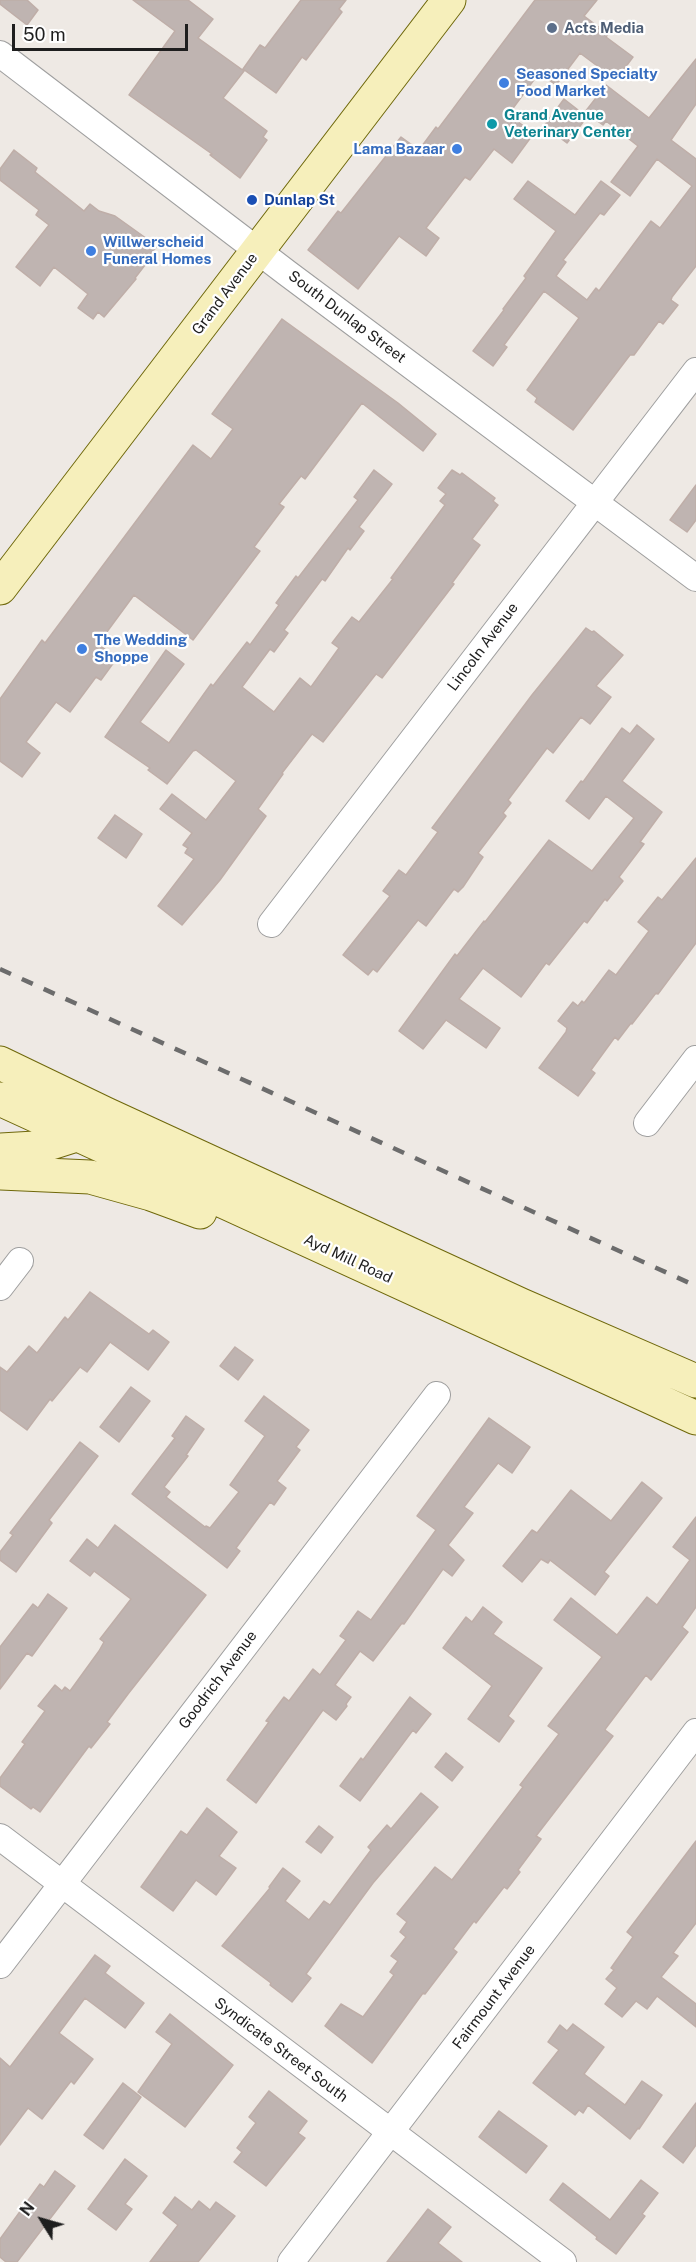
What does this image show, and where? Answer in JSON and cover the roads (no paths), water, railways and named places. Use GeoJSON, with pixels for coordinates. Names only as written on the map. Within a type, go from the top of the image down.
{"type":"FeatureCollection","features":[{"type":"Feature","properties":{"kind":"main road","name":"Grand Avenue"},"geometry":{"type":"LineString","coordinates":[[0,588],[449,0]]}},
{"type":"Feature","properties":{"kind":"main road","name":"Ayd Mill Road"},"geometry":{"type":"LineString","coordinates":[[0,1063],[521,1305],[696,1381]]}},
{"type":"Feature","properties":{"kind":"main road","name":"Ayd Mill Road"},"geometry":{"type":"LineString","coordinates":[[0,1099],[696,1418]]}},
{"type":"Feature","properties":{"kind":"main road"},"geometry":{"type":"LineString","coordinates":[[0,1150],[35,1148],[79,1134],[106,1114]]}},
{"type":"Feature","properties":{"kind":"main road"},"geometry":{"type":"LineString","coordinates":[[0,1173],[90,1177],[151,1194],[217,1219],[310,1242]]}},
{"type":"Feature","properties":{"kind":"street","name":"South Dunlap Street"},"geometry":{"type":"LineString","coordinates":[[0,54],[696,578]]}},
{"type":"Feature","properties":{"kind":"street","name":"Lincoln Avenue"},"geometry":{"type":"LineString","coordinates":[[271,924],[696,371]]}},
{"type":"Feature","properties":{"kind":"street"},"geometry":{"type":"LineString","coordinates":[[648,1123],[696,1059]]}},
{"type":"Feature","properties":{"kind":"street"},"geometry":{"type":"LineString","coordinates":[[0,1287],[20,1261]]}},
{"type":"Feature","properties":{"kind":"street","name":"Goodrich Avenue"},"geometry":{"type":"LineString","coordinates":[[0,1965],[437,1395]]}},
{"type":"Feature","properties":{"kind":"street","name":"Fairmount Avenue"},"geometry":{"type":"LineString","coordinates":[[291,2262],[696,1732]]}},
{"type":"Feature","properties":{"kind":"street","name":"Syndicate Street South"},"geometry":{"type":"LineString","coordinates":[[0,1838],[563,2262]]}},
{"type":"Feature","properties":{"kind":"railway"},"geometry":{"type":"LineString","coordinates":[[0,969],[696,1286]]}},
{"type":"Feature","properties":{"kind":"place","name":"Acts Media"},"geometry":{"type":"Point","coordinates":[552,28]}},
{"type":"Feature","properties":{"kind":"place","name":"Seasoned Specialty Food Market"},"geometry":{"type":"Point","coordinates":[504,83]}},
{"type":"Feature","properties":{"kind":"place","name":"Grand Avenue Veterinary Center"},"geometry":{"type":"Point","coordinates":[492,124]}},
{"type":"Feature","properties":{"kind":"place","name":"Lama Bazaar"},"geometry":{"type":"Point","coordinates":[457,149]}},
{"type":"Feature","properties":{"kind":"place","name":"Dunlap St"},"geometry":{"type":"Point","coordinates":[252,200]}},
{"type":"Feature","properties":{"kind":"place","name":"Willwerscheid Funeral Homes"},"geometry":{"type":"Point","coordinates":[91,251]}},
{"type":"Feature","properties":{"kind":"place","name":"The Wedding Shoppe"},"geometry":{"type":"Point","coordinates":[82,649]}}]}
